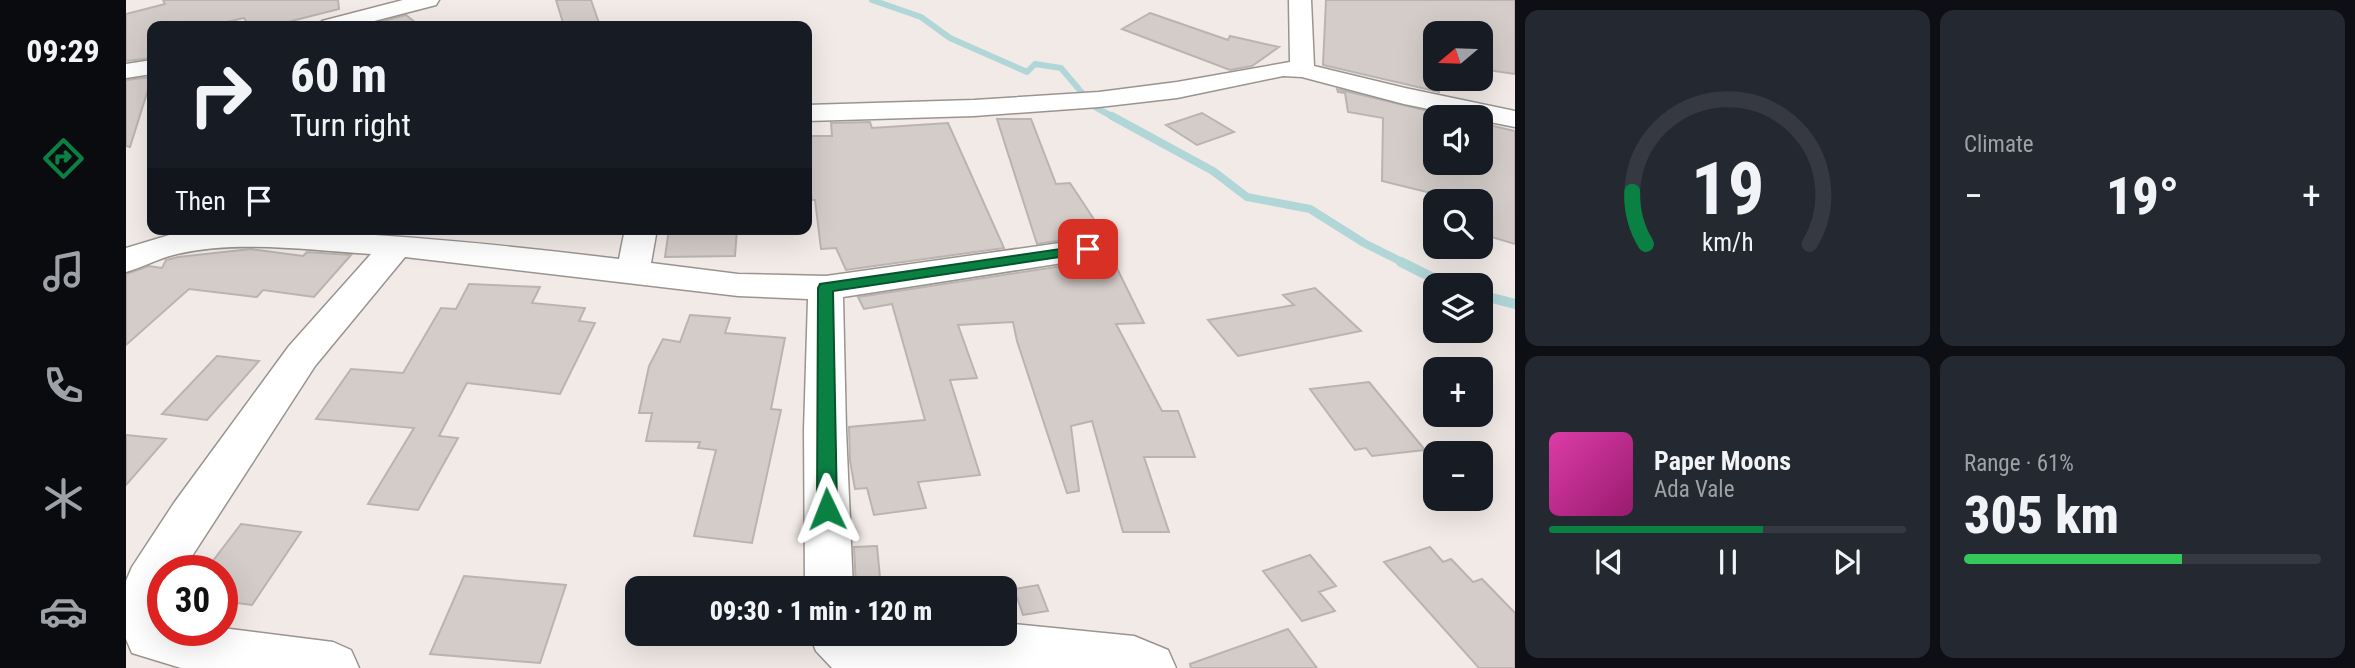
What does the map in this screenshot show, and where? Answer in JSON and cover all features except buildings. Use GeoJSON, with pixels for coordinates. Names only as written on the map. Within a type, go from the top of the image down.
{"type":"FeatureCollection","features":[{"type":"Feature","properties":{"kind":"street"},"geometry":{"type":"LineString","coordinates":[[349,21],[428,0]]}},
{"type":"Feature","properties":{"kind":"street"},"geometry":{"type":"LineString","coordinates":[[1300,0],[1302,70]]}},
{"type":"Feature","properties":{"kind":"street"},"geometry":{"type":"LineString","coordinates":[[126,71],[147,67]]}},
{"type":"Feature","properties":{"kind":"street"},"geometry":{"type":"LineString","coordinates":[[812,113],[979,109],[1144,95],[1283,69],[1302,70],[1416,99],[1515,118]]}},
{"type":"Feature","properties":{"kind":"street"},"geometry":{"type":"LineString","coordinates":[[633,272],[640,235]]}},
{"type":"Feature","properties":{"kind":"street"},"geometry":{"type":"LineString","coordinates":[[126,261],[139,254],[172,245],[254,237],[397,245],[738,285],[825,288],[1088,249]]}},
{"type":"Feature","properties":{"kind":"street"},"geometry":{"type":"LineString","coordinates":[[333,668],[245,658],[150,636],[140,613],[149,583],[183,528],[302,356],[397,245]]}},
{"type":"Feature","properties":{"kind":"street"},"geometry":{"type":"LineString","coordinates":[[825,288],[829,576]]}},
{"type":"Feature","properties":{"kind":"street"},"geometry":{"type":"LineString","coordinates":[[844,646],[847,649],[1013,648],[1134,662],[1150,668]]}},
{"type":"Feature","properties":{"kind":"waterway"},"geometry":{"type":"LineString","coordinates":[[872,0],[921,17],[950,38],[1027,72],[1035,64],[1061,68],[1083,94]]}},
{"type":"Feature","properties":{"kind":"waterway"},"geometry":{"type":"LineString","coordinates":[[1095,107],[1115,118]]}},
{"type":"Feature","properties":{"kind":"waterway"},"geometry":{"type":"LineString","coordinates":[[1112,116],[1213,171],[1247,197],[1310,209],[1364,243],[1404,263]]}},
{"type":"Feature","properties":{"kind":"waterway"},"geometry":{"type":"LineString","coordinates":[[1401,262],[1423,273]]}},
{"type":"Feature","properties":{"kind":"waterway"},"geometry":{"type":"LineString","coordinates":[[1493,298],[1515,304]]}},
{"type":"Feature","properties":{"kind":"route"},"geometry":{"type":"LineString","coordinates":[[827,509],[825,288],[1088,249]]}}]}
